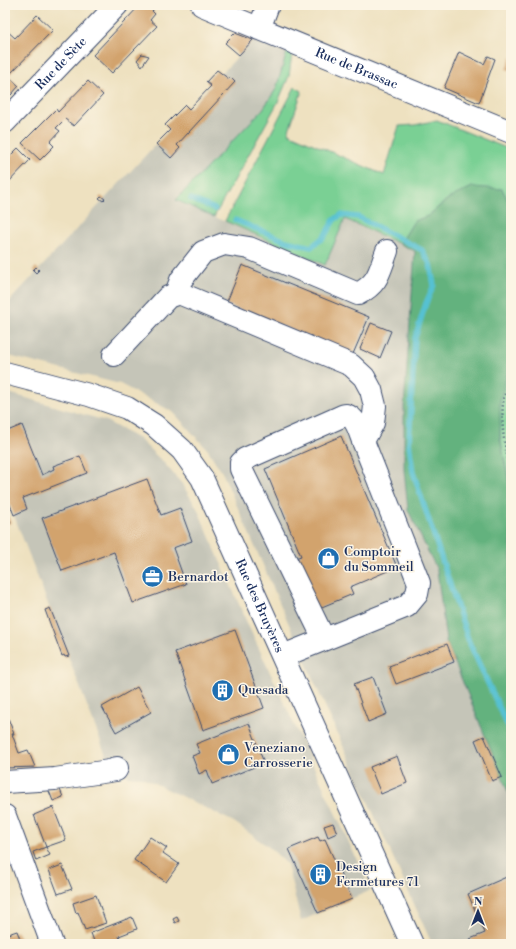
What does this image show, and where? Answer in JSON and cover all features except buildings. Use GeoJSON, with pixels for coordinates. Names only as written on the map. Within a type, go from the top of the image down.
{"type":"FeatureCollection","features":[{"type":"Feature","properties":{"kind":"street","name":"Rue de Sète"},"geometry":{"type":"LineString","coordinates":[[5,122],[117,5]]}},
{"type":"Feature","properties":{"kind":"street","name":"Rue de Brassac"},"geometry":{"type":"LineString","coordinates":[[202,5],[511,132]]}},
{"type":"Feature","properties":{"kind":"street"},"geometry":{"type":"LineString","coordinates":[[259,29],[268,5]]}},
{"type":"Feature","properties":{"kind":"street"},"geometry":{"type":"LineString","coordinates":[[179,293],[178,288],[181,280],[203,252],[224,244],[249,248],[358,294],[368,288],[376,280],[387,251]]}},
{"type":"Feature","properties":{"kind":"street"},"geometry":{"type":"LineString","coordinates":[[114,355],[168,297],[179,293],[351,365],[364,377],[371,390],[375,406],[373,423],[363,440]]}},
{"type":"Feature","properties":{"kind":"street","name":"Rue des Bruyères"},"geometry":{"type":"LineString","coordinates":[[5,373],[89,395],[127,408],[154,425],[182,450],[202,478],[412,944]]}},
{"type":"Feature","properties":{"kind":"street"},"geometry":{"type":"LineString","coordinates":[[283,656],[324,640],[407,606],[417,594],[419,583],[363,440],[356,423],[352,418],[346,415],[244,459],[241,463],[241,469],[324,640]]}},
{"type":"Feature","properties":{"kind":"street"},"geometry":{"type":"LineString","coordinates":[[5,782],[55,779],[116,770],[117,768]]}},
{"type":"Feature","properties":{"kind":"street"},"geometry":{"type":"LineString","coordinates":[[5,816],[52,944]]}},
{"type":"Feature","properties":{"kind":"path"},"geometry":{"type":"LineString","coordinates":[[511,379],[504,397],[503,426],[511,469]]}},
{"type":"Feature","properties":{"kind":"shaded area"},"geometry":{"type":"Polygon","coordinates":[[[253,40],[287,52],[276,89],[263,109],[176,200],[324,265],[345,219],[415,251],[404,407],[404,470],[408,510],[437,570],[446,641],[511,799],[511,944],[432,944],[223,474],[208,450],[173,412],[120,384],[5,355],[5,306],[253,40]]]}},
{"type":"Feature","properties":{"kind":"shaded area"},"geometry":{"type":"Polygon","coordinates":[[[5,392],[106,421],[139,439],[164,463],[182,484],[197,508],[248,625],[371,890],[301,921],[287,864],[270,848],[234,822],[142,777],[127,776],[121,759],[109,763],[5,492],[5,392]]]}},
{"type":"Feature","properties":{"kind":"green space"},"geometry":{"type":"Polygon","coordinates":[[[287,52],[292,54],[289,76],[278,102],[214,217],[176,200],[263,109],[276,89],[287,52]]]}},
{"type":"Feature","properties":{"kind":"green space"},"geometry":{"type":"Polygon","coordinates":[[[295,87],[302,91],[288,133],[384,175],[399,126],[415,125],[437,120],[511,150],[511,206],[502,189],[448,199],[428,216],[414,221],[400,244],[345,219],[325,265],[225,221],[295,87]]]}},
{"type":"Feature","properties":{"kind":"green space"},"geometry":{"type":"Polygon","coordinates":[[[472,187],[502,189],[511,206],[511,364],[500,401],[500,438],[511,492],[511,799],[446,641],[437,570],[408,510],[404,470],[404,407],[415,251],[400,244],[414,221],[428,216],[448,199],[472,187]]]}},
{"type":"Feature","properties":{"kind":"green space"},"geometry":{"type":"Polygon","coordinates":[[[511,364],[511,492],[504,460],[499,411],[501,395],[511,364]]]}},
{"type":"Feature","properties":{"kind":"waterway"},"geometry":{"type":"LineString","coordinates":[[191,199],[215,209]]}},
{"type":"Feature","properties":{"kind":"waterway"},"geometry":{"type":"LineString","coordinates":[[235,220],[286,241],[311,247],[324,237],[334,220],[341,215],[358,217],[422,250],[430,264],[434,285],[426,303],[415,338],[409,442],[413,472],[469,642],[511,733]]}},
{"type":"Feature","properties":{"kind":"place","name":"Comptoir du Sommeil"},"geometry":{"type":"Point","coordinates":[329,559]}},
{"type":"Feature","properties":{"kind":"place","name":"Bernardot"},"geometry":{"type":"Point","coordinates":[153,577]}},
{"type":"Feature","properties":{"kind":"place","name":"Quesada"},"geometry":{"type":"Point","coordinates":[223,690]}},
{"type":"Feature","properties":{"kind":"place","name":"Veneziano Carrosserie"},"geometry":{"type":"Point","coordinates":[228,755]}},
{"type":"Feature","properties":{"kind":"place","name":"Design Fermetures 71"},"geometry":{"type":"Point","coordinates":[320,874]}}]}
